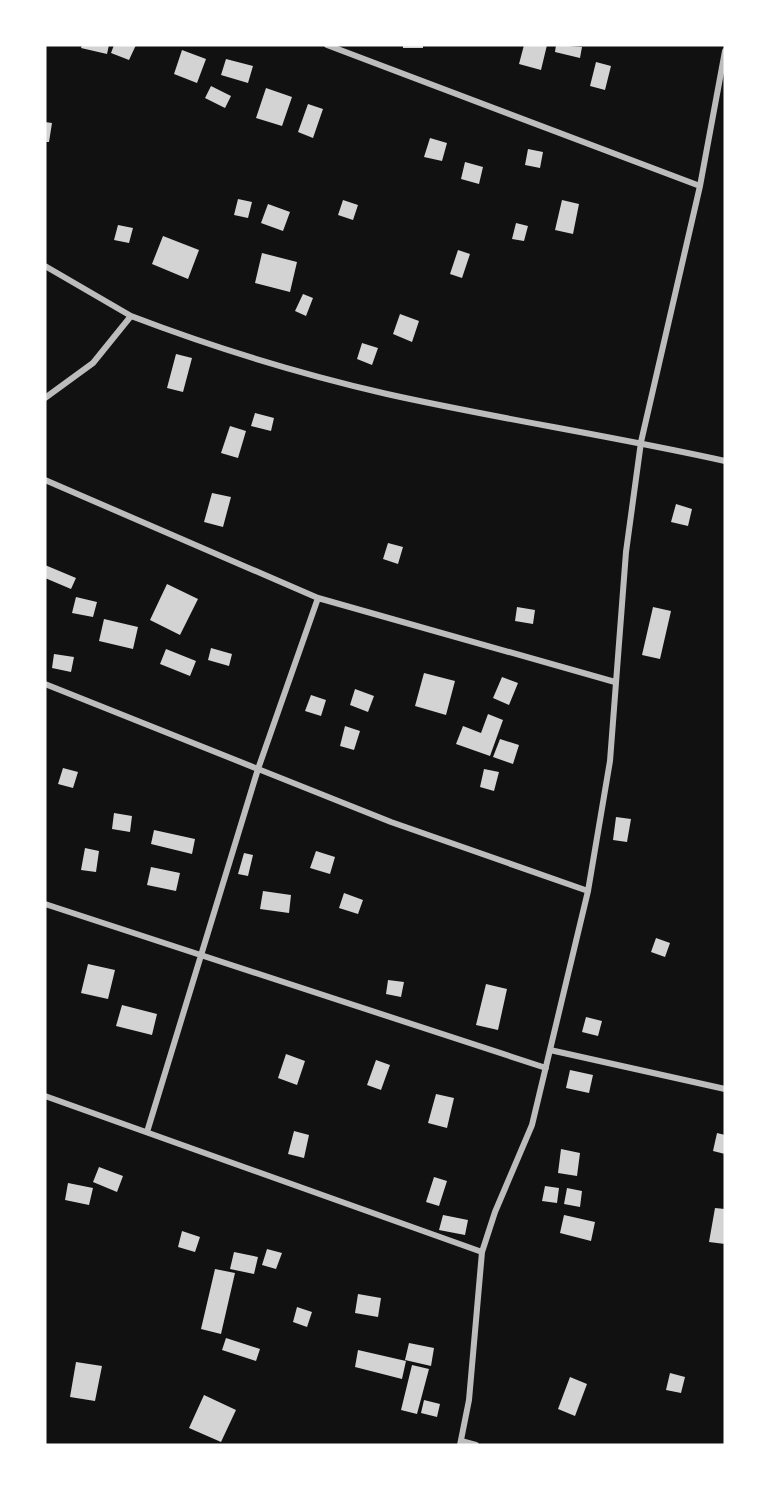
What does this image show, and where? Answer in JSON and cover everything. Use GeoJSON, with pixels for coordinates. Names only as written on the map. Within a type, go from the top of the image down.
{"type":"FeatureCollection","features":[{"type":"Feature","properties":{"kind":"street"},"geometry":{"type":"LineString","coordinates":[[327,45],[700,186]]}},
{"type":"Feature","properties":{"kind":"street"},"geometry":{"type":"LineString","coordinates":[[476,1445],[461,1443],[469,1400],[482,1252],[495,1212],[532,1125],[588,891],[610,761],[626,552],[641,442],[700,186],[725,51]]}},
{"type":"Feature","properties":{"kind":"street"},"geometry":{"type":"LineString","coordinates":[[45,266],[131,316],[222,350],[387,394],[641,442],[725,461]]}},
{"type":"Feature","properties":{"kind":"street"},"geometry":{"type":"LineString","coordinates":[[45,398],[93,363],[131,316]]}},
{"type":"Feature","properties":{"kind":"street"},"geometry":{"type":"LineString","coordinates":[[45,480],[318,598],[615,682]]}},
{"type":"Feature","properties":{"kind":"street"},"geometry":{"type":"LineString","coordinates":[[147,1132],[258,769],[318,598]]}},
{"type":"Feature","properties":{"kind":"street"},"geometry":{"type":"LineString","coordinates":[[45,684],[391,822],[588,891]]}},
{"type":"Feature","properties":{"kind":"street"},"geometry":{"type":"LineString","coordinates":[[45,904],[546,1068]]}},
{"type":"Feature","properties":{"kind":"street"},"geometry":{"type":"LineString","coordinates":[[550,1050],[725,1089]]}},
{"type":"Feature","properties":{"kind":"street"},"geometry":{"type":"LineString","coordinates":[[45,1096],[482,1252]]}},
{"type":"Feature","properties":{"kind":"building"},"geometry":{"type":"Polygon","coordinates":[[[82,45],[109,45],[107,54],[81,48],[82,45]]]}},
{"type":"Feature","properties":{"kind":"building"},"geometry":{"type":"Polygon","coordinates":[[[114,45],[136,45],[129,60],[111,53],[114,45]]]}},
{"type":"Feature","properties":{"kind":"building"},"geometry":{"type":"Polygon","coordinates":[[[403,45],[423,45],[423,48],[403,48],[403,45]]]}},
{"type":"Feature","properties":{"kind":"building"},"geometry":{"type":"Polygon","coordinates":[[[524,45],[547,45],[541,70],[519,64],[524,45]]]}},
{"type":"Feature","properties":{"kind":"building"},"geometry":{"type":"Polygon","coordinates":[[[556,45],[582,47],[580,58],[555,52],[556,45]]]}},
{"type":"Feature","properties":{"kind":"building"},"geometry":{"type":"Polygon","coordinates":[[[182,50],[206,59],[197,83],[174,74],[182,50]]]}},
{"type":"Feature","properties":{"kind":"building"},"geometry":{"type":"Polygon","coordinates":[[[226,59],[253,66],[248,83],[221,75],[226,59]]]}},
{"type":"Feature","properties":{"kind":"building"},"geometry":{"type":"Polygon","coordinates":[[[596,62],[611,66],[605,90],[590,86],[596,62]]]}},
{"type":"Feature","properties":{"kind":"building"},"geometry":{"type":"Polygon","coordinates":[[[211,86],[231,96],[225,108],[205,98],[211,86]]]}},
{"type":"Feature","properties":{"kind":"building"},"geometry":{"type":"Polygon","coordinates":[[[266,88],[292,97],[282,126],[256,118],[266,88]]]}},
{"type":"Feature","properties":{"kind":"building"},"geometry":{"type":"Polygon","coordinates":[[[308,104],[323,109],[313,138],[298,132],[308,104]]]}},
{"type":"Feature","properties":{"kind":"building"},"geometry":{"type":"Polygon","coordinates":[[[45,122],[52,123],[49,142],[45,142],[45,122]]]}},
{"type":"Feature","properties":{"kind":"building"},"geometry":{"type":"Polygon","coordinates":[[[430,138],[447,143],[442,161],[424,157],[430,138]]]}},
{"type":"Feature","properties":{"kind":"building"},"geometry":{"type":"Polygon","coordinates":[[[528,149],[543,152],[540,168],[525,165],[528,149]]]}},
{"type":"Feature","properties":{"kind":"building"},"geometry":{"type":"Polygon","coordinates":[[[465,162],[483,167],[479,184],[461,179],[465,162]]]}},
{"type":"Feature","properties":{"kind":"building"},"geometry":{"type":"Polygon","coordinates":[[[238,199],[252,202],[248,218],[234,215],[238,199]]]}},
{"type":"Feature","properties":{"kind":"building"},"geometry":{"type":"Polygon","coordinates":[[[343,200],[358,205],[353,220],[338,215],[343,200]]]}},
{"type":"Feature","properties":{"kind":"building"},"geometry":{"type":"Polygon","coordinates":[[[562,200],[579,204],[573,234],[555,230],[562,200]]]}},
{"type":"Feature","properties":{"kind":"building"},"geometry":{"type":"Polygon","coordinates":[[[268,204],[290,212],[283,231],[261,223],[268,204]]]}},
{"type":"Feature","properties":{"kind":"building"},"geometry":{"type":"Polygon","coordinates":[[[516,223],[528,226],[524,241],[512,239],[516,223]]]}},
{"type":"Feature","properties":{"kind":"building"},"geometry":{"type":"Polygon","coordinates":[[[118,225],[133,228],[129,243],[114,240],[118,225]]]}},
{"type":"Feature","properties":{"kind":"building"},"geometry":{"type":"Polygon","coordinates":[[[163,236],[199,250],[188,279],[152,264],[163,236]]]}},
{"type":"Feature","properties":{"kind":"building"},"geometry":{"type":"Polygon","coordinates":[[[458,250],[470,254],[462,278],[450,274],[458,250]]]}},
{"type":"Feature","properties":{"kind":"building"},"geometry":{"type":"Polygon","coordinates":[[[262,253],[297,262],[290,292],[255,283],[262,253]]]}},
{"type":"Feature","properties":{"kind":"building"},"geometry":{"type":"Polygon","coordinates":[[[303,294],[313,298],[306,316],[295,311],[303,294]]]}},
{"type":"Feature","properties":{"kind":"building"},"geometry":{"type":"Polygon","coordinates":[[[400,314],[419,321],[412,342],[393,334],[400,314]]]}},
{"type":"Feature","properties":{"kind":"building"},"geometry":{"type":"Polygon","coordinates":[[[362,343],[378,348],[372,365],[357,359],[362,343]]]}},
{"type":"Feature","properties":{"kind":"building"},"geometry":{"type":"Polygon","coordinates":[[[176,354],[192,358],[183,392],[167,388],[176,354]]]}},
{"type":"Feature","properties":{"kind":"building"},"geometry":{"type":"Polygon","coordinates":[[[255,413],[274,418],[271,431],[251,426],[255,413]]]}},
{"type":"Feature","properties":{"kind":"building"},"geometry":{"type":"Polygon","coordinates":[[[230,426],[246,431],[238,458],[221,453],[230,426]]]}},
{"type":"Feature","properties":{"kind":"building"},"geometry":{"type":"Polygon","coordinates":[[[212,493],[231,497],[223,527],[204,522],[212,493]]]}},
{"type":"Feature","properties":{"kind":"building"},"geometry":{"type":"Polygon","coordinates":[[[676,504],[692,509],[688,526],[671,522],[676,504]]]}},
{"type":"Feature","properties":{"kind":"building"},"geometry":{"type":"Polygon","coordinates":[[[388,543],[403,547],[398,564],[383,559],[388,543]]]}},
{"type":"Feature","properties":{"kind":"building"},"geometry":{"type":"Polygon","coordinates":[[[45,565],[76,578],[71,589],[45,578],[45,565]]]}},
{"type":"Feature","properties":{"kind":"building"},"geometry":{"type":"Polygon","coordinates":[[[167,584],[198,599],[180,635],[150,620],[167,584]]]}},
{"type":"Feature","properties":{"kind":"building"},"geometry":{"type":"Polygon","coordinates":[[[76,597],[97,602],[93,617],[72,613],[76,597]]]}},
{"type":"Feature","properties":{"kind":"building"},"geometry":{"type":"Polygon","coordinates":[[[517,607],[535,610],[533,624],[515,621],[517,607]]]}},
{"type":"Feature","properties":{"kind":"building"},"geometry":{"type":"Polygon","coordinates":[[[653,607],[671,611],[660,659],[642,655],[653,607]]]}},
{"type":"Feature","properties":{"kind":"building"},"geometry":{"type":"Polygon","coordinates":[[[104,619],[138,627],[133,649],[99,641],[104,619]]]}},
{"type":"Feature","properties":{"kind":"building"},"geometry":{"type":"Polygon","coordinates":[[[211,648],[232,654],[229,666],[208,660],[211,648]]]}},
{"type":"Feature","properties":{"kind":"building"},"geometry":{"type":"Polygon","coordinates":[[[166,649],[196,661],[190,676],[160,664],[166,649]]]}},
{"type":"Feature","properties":{"kind":"building"},"geometry":{"type":"Polygon","coordinates":[[[54,654],[74,657],[71,672],[52,668],[54,654]]]}},
{"type":"Feature","properties":{"kind":"building"},"geometry":{"type":"Polygon","coordinates":[[[424,673],[455,681],[446,715],[415,706],[424,673]]]}},
{"type":"Feature","properties":{"kind":"building"},"geometry":{"type":"Polygon","coordinates":[[[502,677],[518,683],[509,705],[493,698],[502,677]]]}},
{"type":"Feature","properties":{"kind":"building"},"geometry":{"type":"Polygon","coordinates":[[[355,689],[374,696],[368,712],[350,705],[355,689]]]}},
{"type":"Feature","properties":{"kind":"building"},"geometry":{"type":"Polygon","coordinates":[[[311,695],[326,700],[321,716],[305,711],[311,695]]]}},
{"type":"Feature","properties":{"kind":"building"},"geometry":{"type":"Polygon","coordinates":[[[488,714],[503,720],[490,756],[456,744],[463,726],[481,733],[488,714]]]}},
{"type":"Feature","properties":{"kind":"building"},"geometry":{"type":"Polygon","coordinates":[[[345,726],[360,731],[354,750],[340,746],[345,726]]]}},
{"type":"Feature","properties":{"kind":"building"},"geometry":{"type":"Polygon","coordinates":[[[500,739],[519,745],[513,764],[493,757],[500,739]]]}},
{"type":"Feature","properties":{"kind":"building"},"geometry":{"type":"Polygon","coordinates":[[[63,768],[78,772],[73,788],[58,784],[63,768]]]}},
{"type":"Feature","properties":{"kind":"building"},"geometry":{"type":"Polygon","coordinates":[[[484,769],[499,772],[494,791],[480,787],[484,769]]]}},
{"type":"Feature","properties":{"kind":"building"},"geometry":{"type":"Polygon","coordinates":[[[114,813],[132,816],[130,832],[112,829],[114,813]]]}},
{"type":"Feature","properties":{"kind":"building"},"geometry":{"type":"Polygon","coordinates":[[[616,817],[631,819],[627,842],[613,840],[616,817]]]}},
{"type":"Feature","properties":{"kind":"building"},"geometry":{"type":"Polygon","coordinates":[[[154,830],[195,839],[192,854],[151,844],[154,830]]]}},
{"type":"Feature","properties":{"kind":"building"},"geometry":{"type":"Polygon","coordinates":[[[85,848],[99,851],[96,872],[81,870],[85,848]]]}},
{"type":"Feature","properties":{"kind":"building"},"geometry":{"type":"Polygon","coordinates":[[[316,851],[335,857],[330,874],[310,868],[316,851]]]}},
{"type":"Feature","properties":{"kind":"building"},"geometry":{"type":"Polygon","coordinates":[[[244,853],[253,855],[248,876],[238,874],[244,853]]]}},
{"type":"Feature","properties":{"kind":"building"},"geometry":{"type":"Polygon","coordinates":[[[151,867],[180,873],[176,891],[147,885],[151,867]]]}},
{"type":"Feature","properties":{"kind":"building"},"geometry":{"type":"Polygon","coordinates":[[[263,891],[291,895],[289,913],[260,909],[263,891]]]}},
{"type":"Feature","properties":{"kind":"building"},"geometry":{"type":"Polygon","coordinates":[[[344,893],[363,900],[358,914],[339,908],[344,893]]]}},
{"type":"Feature","properties":{"kind":"building"},"geometry":{"type":"Polygon","coordinates":[[[656,938],[670,943],[665,957],[651,952],[656,938]]]}},
{"type":"Feature","properties":{"kind":"building"},"geometry":{"type":"Polygon","coordinates":[[[88,964],[115,970],[108,999],[81,993],[88,964]]]}},
{"type":"Feature","properties":{"kind":"building"},"geometry":{"type":"Polygon","coordinates":[[[388,980],[404,982],[401,997],[386,994],[388,980]]]}},
{"type":"Feature","properties":{"kind":"building"},"geometry":{"type":"Polygon","coordinates":[[[486,984],[507,989],[498,1030],[476,1025],[486,984]]]}},
{"type":"Feature","properties":{"kind":"building"},"geometry":{"type":"Polygon","coordinates":[[[122,1005],[157,1014],[152,1035],[116,1026],[122,1005]]]}},
{"type":"Feature","properties":{"kind":"building"},"geometry":{"type":"Polygon","coordinates":[[[586,1017],[602,1021],[598,1036],[582,1032],[586,1017]]]}},
{"type":"Feature","properties":{"kind":"building"},"geometry":{"type":"Polygon","coordinates":[[[286,1054],[305,1061],[297,1085],[278,1078],[286,1054]]]}},
{"type":"Feature","properties":{"kind":"building"},"geometry":{"type":"Polygon","coordinates":[[[376,1060],[390,1065],[381,1090],[367,1085],[376,1060]]]}},
{"type":"Feature","properties":{"kind":"building"},"geometry":{"type":"Polygon","coordinates":[[[570,1070],[593,1075],[589,1093],[566,1088],[570,1070]]]}},
{"type":"Feature","properties":{"kind":"building"},"geometry":{"type":"Polygon","coordinates":[[[436,1094],[454,1098],[447,1128],[428,1123],[436,1094]]]}},
{"type":"Feature","properties":{"kind":"building"},"geometry":{"type":"Polygon","coordinates":[[[294,1131],[309,1135],[304,1158],[288,1154],[294,1131]]]}},
{"type":"Feature","properties":{"kind":"building"},"geometry":{"type":"Polygon","coordinates":[[[717,1133],[725,1135],[725,1154],[713,1151],[717,1133]]]}},
{"type":"Feature","properties":{"kind":"building"},"geometry":{"type":"Polygon","coordinates":[[[561,1149],[580,1153],[577,1176],[558,1173],[561,1149]]]}},
{"type":"Feature","properties":{"kind":"building"},"geometry":{"type":"Polygon","coordinates":[[[99,1167],[123,1176],[117,1192],[93,1182],[99,1167]]]}},
{"type":"Feature","properties":{"kind":"building"},"geometry":{"type":"Polygon","coordinates":[[[434,1177],[447,1181],[439,1206],[426,1202],[434,1177]]]}},
{"type":"Feature","properties":{"kind":"building"},"geometry":{"type":"Polygon","coordinates":[[[68,1183],[93,1188],[89,1205],[65,1200],[68,1183]]]}},
{"type":"Feature","properties":{"kind":"building"},"geometry":{"type":"Polygon","coordinates":[[[545,1186],[559,1188],[557,1203],[542,1201],[545,1186]]]}},
{"type":"Feature","properties":{"kind":"building"},"geometry":{"type":"Polygon","coordinates":[[[567,1188],[582,1191],[580,1207],[564,1204],[567,1188]]]}},
{"type":"Feature","properties":{"kind":"building"},"geometry":{"type":"Polygon","coordinates":[[[715,1208],[725,1209],[725,1244],[709,1242],[715,1208]]]}},
{"type":"Feature","properties":{"kind":"building"},"geometry":{"type":"Polygon","coordinates":[[[443,1215],[468,1220],[465,1235],[439,1230],[443,1215]]]}},
{"type":"Feature","properties":{"kind":"building"},"geometry":{"type":"Polygon","coordinates":[[[564,1215],[595,1222],[591,1241],[560,1233],[564,1215]]]}},
{"type":"Feature","properties":{"kind":"building"},"geometry":{"type":"Polygon","coordinates":[[[182,1231],[200,1237],[195,1252],[178,1247],[182,1231]]]}},
{"type":"Feature","properties":{"kind":"building"},"geometry":{"type":"Polygon","coordinates":[[[267,1249],[282,1253],[276,1269],[262,1265],[267,1249]]]}},
{"type":"Feature","properties":{"kind":"building"},"geometry":{"type":"Polygon","coordinates":[[[234,1252],[258,1257],[254,1274],[230,1269],[234,1252]]]}},
{"type":"Feature","properties":{"kind":"building"},"geometry":{"type":"Polygon","coordinates":[[[215,1269],[235,1273],[221,1334],[201,1329],[215,1269]]]}},
{"type":"Feature","properties":{"kind":"building"},"geometry":{"type":"Polygon","coordinates":[[[358,1294],[381,1298],[378,1317],[355,1313],[358,1294]]]}},
{"type":"Feature","properties":{"kind":"building"},"geometry":{"type":"Polygon","coordinates":[[[297,1307],[312,1312],[307,1327],[293,1322],[297,1307]]]}},
{"type":"Feature","properties":{"kind":"building"},"geometry":{"type":"Polygon","coordinates":[[[226,1338],[260,1349],[256,1361],[222,1350],[226,1338]]]}},
{"type":"Feature","properties":{"kind":"building"},"geometry":{"type":"Polygon","coordinates":[[[409,1343],[434,1348],[431,1366],[405,1360],[409,1343]]]}},
{"type":"Feature","properties":{"kind":"building"},"geometry":{"type":"Polygon","coordinates":[[[358,1350],[406,1361],[402,1379],[355,1367],[358,1350]]]}},
{"type":"Feature","properties":{"kind":"building"},"geometry":{"type":"Polygon","coordinates":[[[76,1362],[102,1366],[95,1401],[70,1397],[76,1362]]]}},
{"type":"Feature","properties":{"kind":"building"},"geometry":{"type":"Polygon","coordinates":[[[412,1365],[429,1369],[417,1414],[401,1410],[412,1365]]]}},
{"type":"Feature","properties":{"kind":"building"},"geometry":{"type":"Polygon","coordinates":[[[670,1373],[685,1377],[681,1393],[666,1390],[670,1373]]]}},
{"type":"Feature","properties":{"kind":"building"},"geometry":{"type":"Polygon","coordinates":[[[570,1377],[587,1384],[575,1416],[558,1409],[570,1377]]]}},
{"type":"Feature","properties":{"kind":"building"},"geometry":{"type":"Polygon","coordinates":[[[204,1395],[236,1410],[221,1442],[189,1428],[204,1395]]]}},
{"type":"Feature","properties":{"kind":"building"},"geometry":{"type":"Polygon","coordinates":[[[424,1400],[440,1404],[437,1417],[421,1413],[424,1400]]]}}]}
